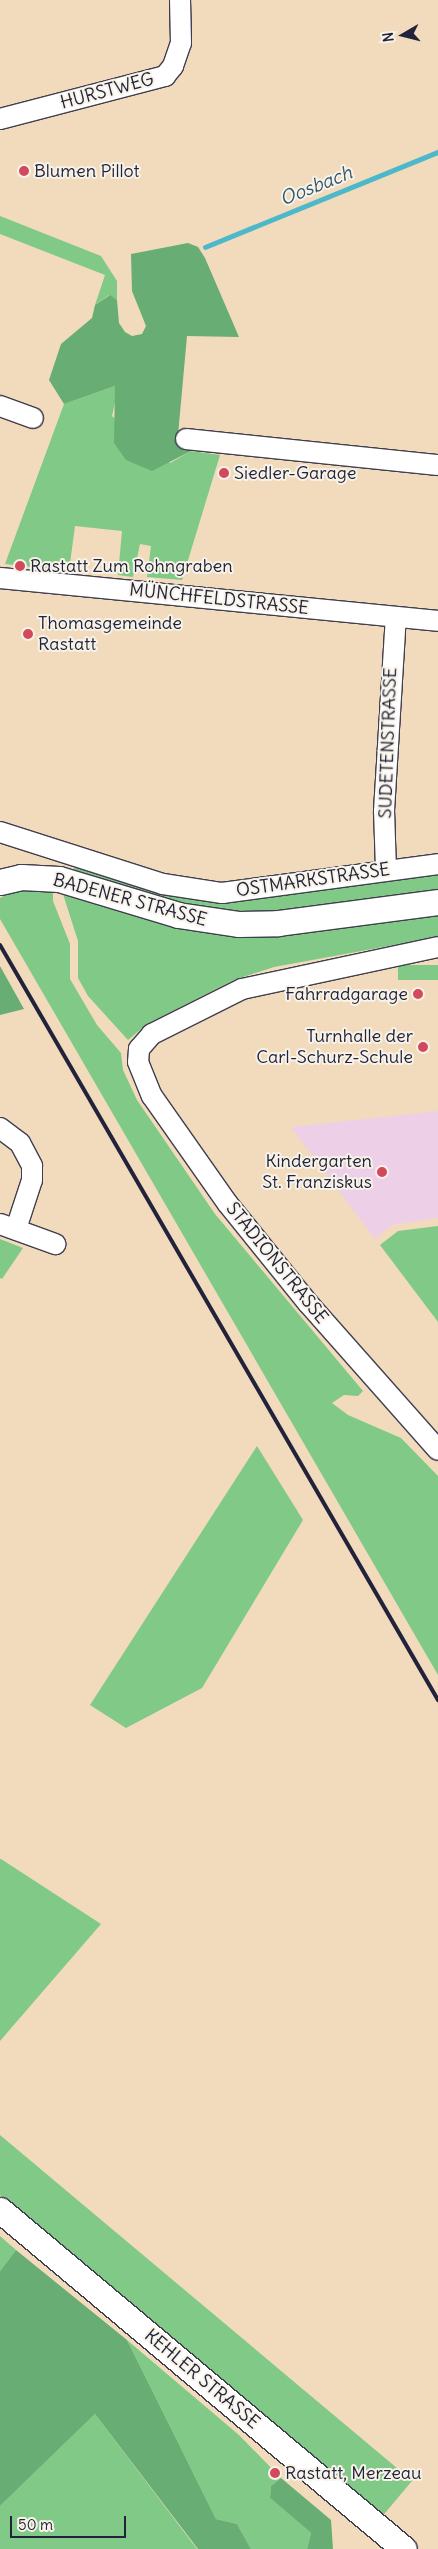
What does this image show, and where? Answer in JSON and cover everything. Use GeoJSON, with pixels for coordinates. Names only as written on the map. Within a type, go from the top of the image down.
{"type":"FeatureCollection","features":[{"type":"Feature","properties":{"kind":"main road","name":"BADENER STRASSE"},"geometry":{"type":"LineString","coordinates":[[0,882],[21,877],[59,879],[178,915],[239,924],[278,924],[438,902]]}},
{"type":"Feature","properties":{"kind":"main road","name":"KEHLER STRASSE"},"geometry":{"type":"LineString","coordinates":[[0,2210],[404,2549]]}},
{"type":"Feature","properties":{"kind":"street","name":"HURSTWEG"},"geometry":{"type":"LineString","coordinates":[[0,119],[165,76],[174,66],[180,48],[180,0]]}},
{"type":"Feature","properties":{"kind":"street"},"geometry":{"type":"LineString","coordinates":[[0,406],[33,418]]}},
{"type":"Feature","properties":{"kind":"street"},"geometry":{"type":"LineString","coordinates":[[186,438],[438,465]]}},
{"type":"Feature","properties":{"kind":"street","name":"MÜNCHFELDSTRASSE"},"geometry":{"type":"LineString","coordinates":[[0,578],[438,621]]}},
{"type":"Feature","properties":{"kind":"street","name":"SUDETENSTRASSE"},"geometry":{"type":"LineString","coordinates":[[386,870],[385,802],[396,616]]}},
{"type":"Feature","properties":{"kind":"street","name":"OSTMARKSTRASSE"},"geometry":{"type":"LineString","coordinates":[[8,835],[163,884],[222,893],[438,864]]}},
{"type":"Feature","properties":{"kind":"street","name":"STADIONSTRASSE"},"geometry":{"type":"LineString","coordinates":[[438,947],[242,989],[152,1034],[140,1049],[138,1062],[152,1096],[228,1204],[308,1302],[438,1450]]}},
{"type":"Feature","properties":{"kind":"street"},"geometry":{"type":"LineString","coordinates":[[0,1128],[20,1143],[32,1166],[32,1180],[8,1226],[56,1244]]}},
{"type":"Feature","properties":{"kind":"shaded area","name":"Kindergarten St. Franziskus"},"geometry":{"type":"Polygon","coordinates":[[[438,1111],[438,1218],[392,1225],[375,1239],[291,1127],[438,1111]]]}},
{"type":"Feature","properties":{"kind":"green space"},"geometry":{"type":"Polygon","coordinates":[[[0,216],[101,256],[117,281],[117,300],[109,295],[95,305],[105,275],[0,234],[0,216]]]}},
{"type":"Feature","properties":{"kind":"green space"},"geometry":{"type":"Polygon","coordinates":[[[188,243],[198,247],[205,258],[239,337],[187,336],[178,435],[180,444],[191,451],[152,471],[126,460],[114,443],[115,386],[64,404],[49,380],[61,344],[92,318],[95,305],[110,295],[117,300],[119,323],[125,332],[132,336],[142,334],[146,326],[132,291],[131,254],[188,243]]]}},
{"type":"Feature","properties":{"kind":"green space"},"geometry":{"type":"Polygon","coordinates":[[[115,386],[117,394],[112,416],[170,463],[191,451],[220,455],[182,580],[147,577],[151,546],[140,544],[133,577],[118,575],[122,531],[75,526],[69,571],[5,564],[64,404],[115,386]]]}},
{"type":"Feature","properties":{"kind":"green space"},"geometry":{"type":"Polygon","coordinates":[[[75,866],[225,902],[438,874],[438,891],[260,913],[222,912],[184,904],[74,870],[75,866]]]}},
{"type":"Feature","properties":{"kind":"green space"},"geometry":{"type":"Polygon","coordinates":[[[15,890],[53,891],[53,901],[70,944],[70,979],[97,1025],[121,1053],[123,1070],[137,1100],[215,1214],[363,1391],[358,1396],[344,1395],[332,1403],[348,1415],[401,1438],[438,1476],[438,1675],[0,919],[0,898],[15,890]]]}},
{"type":"Feature","properties":{"kind":"green space"},"geometry":{"type":"Polygon","coordinates":[[[62,891],[182,929],[233,937],[273,935],[438,911],[438,937],[274,967],[234,980],[147,1024],[128,1040],[88,996],[78,978],[78,941],[62,891]]]}},
{"type":"Feature","properties":{"kind":"green space"},"geometry":{"type":"Polygon","coordinates":[[[398,965],[438,965],[438,980],[398,980],[398,965]]]}},
{"type":"Feature","properties":{"kind":"green space"},"geometry":{"type":"Polygon","coordinates":[[[0,966],[24,1009],[0,1015],[0,966]]]}},
{"type":"Feature","properties":{"kind":"green space"},"geometry":{"type":"Polygon","coordinates":[[[438,1226],[438,1322],[380,1245],[398,1231],[438,1226]]]}},
{"type":"Feature","properties":{"kind":"green space"},"geometry":{"type":"Polygon","coordinates":[[[0,1239],[23,1248],[2,1279],[0,1278],[0,1239]]]}},
{"type":"Feature","properties":{"kind":"green space"},"geometry":{"type":"Polygon","coordinates":[[[257,1446],[303,1520],[202,1688],[126,1728],[90,1705],[257,1446]]]}},
{"type":"Feature","properties":{"kind":"green space"},"geometry":{"type":"Polygon","coordinates":[[[0,1859],[101,1924],[0,2041],[0,1859]]]}},
{"type":"Feature","properties":{"kind":"green space"},"geometry":{"type":"Polygon","coordinates":[[[0,2135],[412,2481],[383,2516],[0,2195],[0,2135]]]}},
{"type":"Feature","properties":{"kind":"green space"},"geometry":{"type":"Polygon","coordinates":[[[0,2236],[16,2250],[0,2271],[0,2236]]]}},
{"type":"Feature","properties":{"kind":"green space"},"geometry":{"type":"Polygon","coordinates":[[[16,2250],[127,2340],[216,2519],[237,2524],[251,2549],[198,2549],[95,2414],[0,2506],[0,2271],[16,2250]]]}},
{"type":"Feature","properties":{"kind":"green space"},"geometry":{"type":"Polygon","coordinates":[[[127,2340],[239,2435],[281,2478],[271,2486],[270,2498],[311,2533],[307,2549],[251,2549],[237,2524],[216,2519],[127,2340]]]}},
{"type":"Feature","properties":{"kind":"green space"},"geometry":{"type":"Polygon","coordinates":[[[95,2414],[197,2549],[0,2549],[0,2506],[95,2414]]]}},
{"type":"Feature","properties":{"kind":"green space"},"geometry":{"type":"Polygon","coordinates":[[[281,2478],[331,2520],[333,2549],[307,2549],[311,2533],[270,2498],[271,2486],[281,2478]]]}},
{"type":"Feature","properties":{"kind":"waterway","name":"Oosbach"},"geometry":{"type":"LineString","coordinates":[[205,247],[438,152]]}},
{"type":"Feature","properties":{"kind":"railway"},"geometry":{"type":"LineString","coordinates":[[0,945],[438,1700]]}},
{"type":"Feature","properties":{"kind":"place","name":"Blumen Pillot"},"geometry":{"type":"Point","coordinates":[24,171]}},
{"type":"Feature","properties":{"kind":"place","name":"Siedler-Garage"},"geometry":{"type":"Point","coordinates":[224,473]}},
{"type":"Feature","properties":{"kind":"place","name":"Rastatt Zum Rohngraben"},"geometry":{"type":"Point","coordinates":[20,566]}},
{"type":"Feature","properties":{"kind":"place","name":"Thomasgemeinde Rastatt"},"geometry":{"type":"Point","coordinates":[28,634]}},
{"type":"Feature","properties":{"kind":"place","name":"Fahrradgarage"},"geometry":{"type":"Point","coordinates":[418,994]}},
{"type":"Feature","properties":{"kind":"place","name":"Turnhalle der Carl-Schurz-Schule"},"geometry":{"type":"Point","coordinates":[423,1047]}},
{"type":"Feature","properties":{"kind":"place","name":"Kindergarten St. Franziskus"},"geometry":{"type":"Point","coordinates":[382,1172]}},
{"type":"Feature","properties":{"kind":"place","name":"Rastatt, Merzeau"},"geometry":{"type":"Point","coordinates":[275,2473]}}]}
